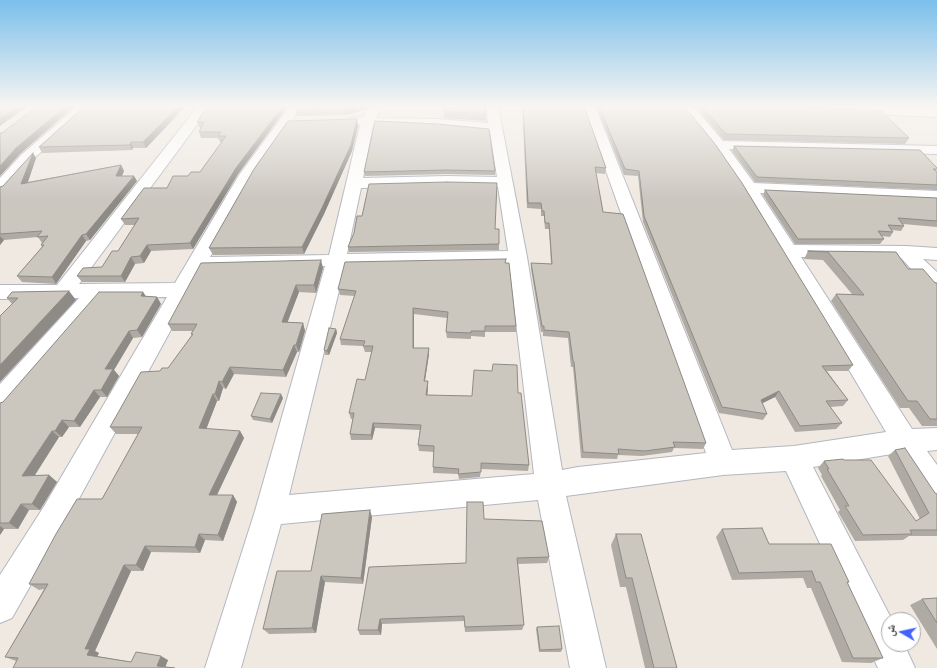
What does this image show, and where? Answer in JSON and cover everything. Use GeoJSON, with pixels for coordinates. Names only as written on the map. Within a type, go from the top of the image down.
{"type":"FeatureCollection","features":[{"type":"Feature","properties":{"kind":"street"},"geometry":{"type":"LineString","coordinates":[[0,188],[26,158],[50,137]]}},
{"type":"Feature","properties":{"kind":"street"},"geometry":{"type":"LineString","coordinates":[[63,291],[181,137]]}},
{"type":"Feature","properties":{"kind":"street"},"geometry":{"type":"LineString","coordinates":[[0,606],[57,511],[249,172],[277,137]]}},
{"type":"Feature","properties":{"kind":"street"},"geometry":{"type":"LineString","coordinates":[[223,668],[270,511],[337,259],[355,183],[360,137]]}},
{"type":"Feature","properties":{"kind":"street"},"geometry":{"type":"LineString","coordinates":[[497,137],[518,257],[550,486],[588,668]]}},
{"type":"Feature","properties":{"kind":"street"},"geometry":{"type":"LineString","coordinates":[[601,137],[723,463]]}},
{"type":"Feature","properties":{"kind":"street"},"geometry":{"type":"LineString","coordinates":[[712,137],[749,188],[905,441],[937,489]]}},
{"type":"Feature","properties":{"kind":"street"},"geometry":{"type":"LineString","coordinates":[[719,145],[937,150]]}},
{"type":"Feature","properties":{"kind":"street"},"geometry":{"type":"LineString","coordinates":[[355,183],[447,181],[505,182]]}},
{"type":"Feature","properties":{"kind":"street"},"geometry":{"type":"LineString","coordinates":[[749,188],[937,196]]}},
{"type":"Feature","properties":{"kind":"street"},"geometry":{"type":"LineString","coordinates":[[787,251],[906,252],[937,254]]}},
{"type":"Feature","properties":{"kind":"street"},"geometry":{"type":"LineString","coordinates":[[906,252],[937,284]]}},
{"type":"Feature","properties":{"kind":"street"},"geometry":{"type":"LineString","coordinates":[[197,263],[337,259],[518,257]]}},
{"type":"Feature","properties":{"kind":"street"},"geometry":{"type":"LineString","coordinates":[[0,292],[181,290]]}},
{"type":"Feature","properties":{"kind":"street"},"geometry":{"type":"LineString","coordinates":[[0,400],[96,291]]}},
{"type":"Feature","properties":{"kind":"street"},"geometry":{"type":"LineString","coordinates":[[270,511],[550,486],[578,480],[723,463],[794,458],[905,441],[937,439]]}},
{"type":"Feature","properties":{"kind":"street"},"geometry":{"type":"LineString","coordinates":[[794,458],[897,668]]}},
{"type":"Feature","properties":{"kind":"building"},"geometry":{"type":"Polygon","coordinates":[[[0,137],[29,137],[16,148],[0,166],[0,137]]]}},
{"type":"Feature","properties":{"kind":"building"},"geometry":{"type":"Polygon","coordinates":[[[50,137],[148,137],[143,142],[131,142],[130,145],[39,147],[50,137]]]}},
{"type":"Feature","properties":{"kind":"building"},"geometry":{"type":"Polygon","coordinates":[[[225,137],[259,137],[236,168],[190,243],[147,245],[140,256],[131,257],[121,276],[77,276],[83,268],[102,267],[112,251],[118,251],[139,218],[121,219],[144,188],[167,188],[173,176],[188,176],[191,172],[200,172],[225,137]]]}},
{"type":"Feature","properties":{"kind":"building"},"geometry":{"type":"Polygon","coordinates":[[[277,137],[353,137],[351,145],[322,208],[302,247],[209,248],[254,169],[277,137]]]}},
{"type":"Feature","properties":{"kind":"building"},"geometry":{"type":"Polygon","coordinates":[[[372,137],[490,137],[495,171],[447,170],[364,172],[372,137]]]}},
{"type":"Feature","properties":{"kind":"building"},"geometry":{"type":"Polygon","coordinates":[[[525,137],[595,137],[606,168],[595,167],[603,212],[623,214],[706,443],[673,442],[675,447],[645,451],[618,449],[619,454],[583,452],[574,362],[569,332],[544,330],[544,326],[542,326],[531,263],[552,264],[549,223],[545,223],[544,211],[542,211],[541,203],[528,203],[525,137]]]}},
{"type":"Feature","properties":{"kind":"building"},"geometry":{"type":"Polygon","coordinates":[[[612,137],[709,137],[742,183],[853,365],[822,366],[848,400],[826,401],[842,423],[800,426],[779,391],[761,400],[767,414],[722,407],[644,216],[639,171],[625,169],[612,137]]]}},
{"type":"Feature","properties":{"kind":"building"},"geometry":{"type":"Polygon","coordinates":[[[871,137],[908,137],[909,138],[871,137]]]}},
{"type":"Feature","properties":{"kind":"building"},"geometry":{"type":"Polygon","coordinates":[[[734,146],[920,150],[937,168],[933,169],[937,172],[937,185],[757,177],[734,146]]]}},
{"type":"Feature","properties":{"kind":"building"},"geometry":{"type":"Polygon","coordinates":[[[33,153],[21,184],[121,165],[116,176],[134,176],[86,234],[82,235],[52,277],[17,276],[44,245],[41,245],[48,236],[37,237],[42,231],[0,234],[0,187],[3,186],[33,153]]]}},
{"type":"Feature","properties":{"kind":"building"},"geometry":{"type":"Polygon","coordinates":[[[447,182],[497,183],[495,229],[499,229],[499,244],[348,247],[354,233],[357,216],[362,216],[369,184],[447,182]]]}},
{"type":"Feature","properties":{"kind":"building"},"geometry":{"type":"Polygon","coordinates":[[[765,190],[937,198],[937,221],[898,218],[904,226],[888,225],[893,232],[878,231],[884,239],[798,239],[765,190]]]}},
{"type":"Feature","properties":{"kind":"building"},"geometry":{"type":"Polygon","coordinates":[[[808,251],[896,252],[908,269],[923,269],[935,283],[937,283],[937,419],[930,419],[917,401],[908,401],[836,294],[864,295],[828,252],[808,251]]]}},
{"type":"Feature","properties":{"kind":"building"},"geometry":{"type":"Polygon","coordinates":[[[506,259],[505,263],[509,263],[516,326],[485,326],[485,331],[471,331],[471,333],[446,332],[448,312],[413,308],[413,348],[429,348],[424,381],[428,381],[426,395],[472,396],[474,370],[492,371],[493,364],[517,365],[518,393],[521,393],[529,465],[481,463],[481,472],[458,474],[459,469],[433,467],[434,446],[418,445],[421,425],[373,423],[371,435],[350,434],[354,413],[349,413],[357,379],[365,380],[373,346],[363,346],[365,341],[340,339],[356,291],[338,289],[345,262],[506,259]]]}},
{"type":"Feature","properties":{"kind":"building"},"geometry":{"type":"Polygon","coordinates":[[[321,260],[314,285],[296,285],[282,322],[303,323],[296,345],[294,345],[283,370],[230,367],[222,382],[219,381],[215,394],[213,394],[199,428],[240,431],[209,495],[233,495],[218,535],[199,534],[195,547],[145,546],[136,565],[124,565],[85,649],[90,649],[87,655],[131,662],[136,652],[161,656],[157,666],[175,668],[13,668],[18,658],[5,657],[48,584],[29,584],[77,499],[102,499],[142,427],[110,427],[141,372],[160,371],[162,368],[168,368],[193,334],[191,334],[197,324],[168,324],[201,263],[321,260]]]}},
{"type":"Feature","properties":{"kind":"building"},"geometry":{"type":"Polygon","coordinates":[[[69,291],[0,365],[0,316],[18,298],[7,298],[12,292],[69,291]]]}},
{"type":"Feature","properties":{"kind":"building"},"geometry":{"type":"Polygon","coordinates":[[[99,292],[143,292],[141,296],[157,297],[137,330],[129,331],[105,369],[113,369],[101,390],[94,390],[74,421],[62,420],[55,431],[52,431],[22,476],[49,475],[32,504],[21,504],[9,523],[0,523],[0,403],[3,402],[99,292]]]}},
{"type":"Feature","properties":{"kind":"building"},"geometry":{"type":"Polygon","coordinates":[[[329,328],[336,329],[327,351],[324,350],[329,328]]]}},
{"type":"Feature","properties":{"kind":"building"},"geometry":{"type":"Polygon","coordinates":[[[261,393],[281,394],[270,419],[251,416],[261,393]]]}},
{"type":"Feature","properties":{"kind":"building"},"geometry":{"type":"Polygon","coordinates":[[[905,448],[937,494],[937,530],[910,530],[912,534],[863,535],[845,506],[849,506],[827,469],[829,469],[824,461],[843,459],[871,460],[916,521],[929,513],[895,450],[905,448]]]}},
{"type":"Feature","properties":{"kind":"building"},"geometry":{"type":"Polygon","coordinates":[[[467,502],[483,502],[484,519],[542,521],[549,557],[517,558],[524,625],[465,627],[464,616],[380,619],[378,630],[358,630],[369,567],[466,563],[467,502]]]}},
{"type":"Feature","properties":{"kind":"building"},"geometry":{"type":"Polygon","coordinates":[[[370,510],[361,578],[321,576],[312,628],[263,629],[277,571],[311,571],[322,514],[370,510]]]}},
{"type":"Feature","properties":{"kind":"building"},"geometry":{"type":"Polygon","coordinates":[[[762,528],[769,544],[831,544],[849,582],[847,582],[883,658],[853,658],[820,582],[816,582],[812,571],[739,573],[722,529],[762,528]]]}},
{"type":"Feature","properties":{"kind":"building"},"geometry":{"type":"Polygon","coordinates":[[[616,534],[641,534],[677,668],[654,668],[632,578],[626,578],[616,534]]]}},
{"type":"Feature","properties":{"kind":"building"},"geometry":{"type":"Polygon","coordinates":[[[937,598],[937,623],[922,599],[937,598]]]}},
{"type":"Feature","properties":{"kind":"building"},"geometry":{"type":"Polygon","coordinates":[[[559,626],[562,649],[540,650],[537,627],[559,626]]]}}]}
